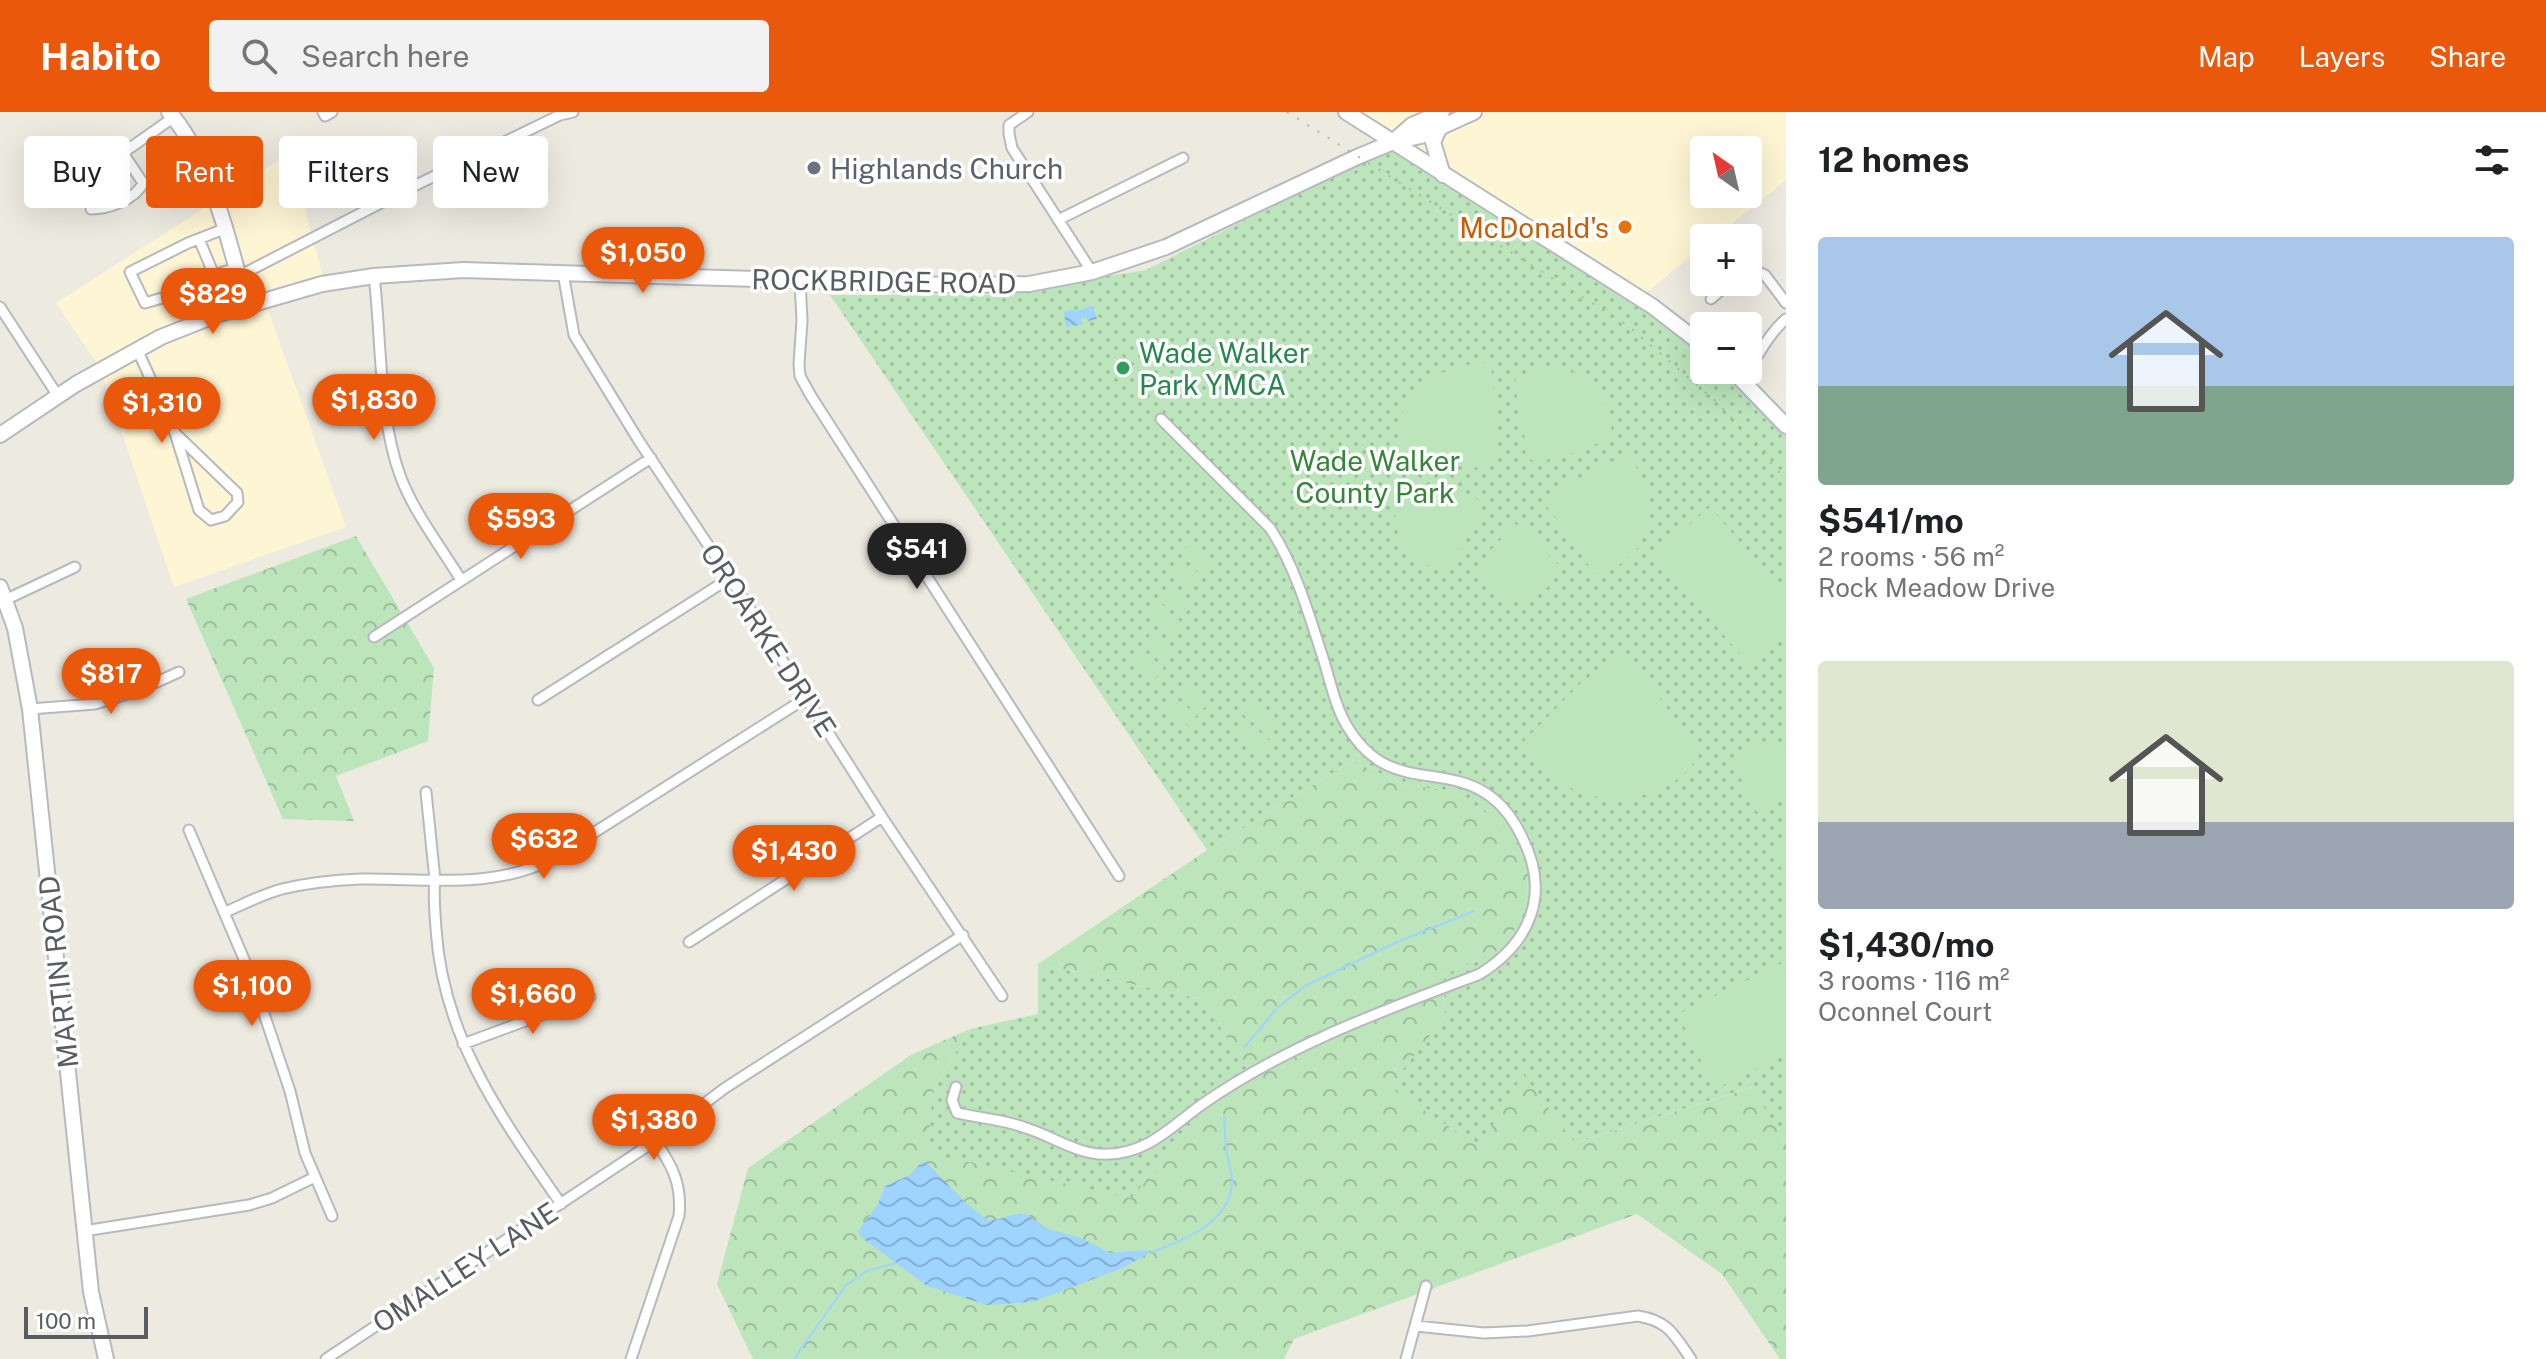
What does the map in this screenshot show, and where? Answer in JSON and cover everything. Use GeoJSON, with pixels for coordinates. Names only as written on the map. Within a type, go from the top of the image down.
{"type":"FeatureCollection","features":[{"type":"Feature","properties":{"kind":"main road"},"geometry":{"type":"LineString","coordinates":[[1346,112],[1652,306],[1690,335]]}},
{"type":"Feature","properties":{"kind":"main road","name":"ROCKBRIDGE ROAD"},"geometry":{"type":"LineString","coordinates":[[0,435],[137,349],[194,323],[322,284],[374,276],[463,270],[952,285],[1029,284],[1092,272],[1166,247],[1393,142],[1421,136],[1441,120],[1474,112]]}},
{"type":"Feature","properties":{"kind":"main road"},"geometry":{"type":"LineString","coordinates":[[171,115],[205,173],[246,305]]}},
{"type":"Feature","properties":{"kind":"main road"},"geometry":{"type":"LineString","coordinates":[[1441,120],[1433,142],[1443,175]]}},
{"type":"Feature","properties":{"kind":"main road"},"geometry":{"type":"LineString","coordinates":[[1746,384],[1786,426]]}},
{"type":"Feature","properties":{"kind":"main road","name":"MARTIN ROAD"},"geometry":{"type":"LineString","coordinates":[[3,593],[15,628],[30,709],[91,1292],[106,1359]]}},
{"type":"Feature","properties":{"kind":"street"},"geometry":{"type":"LineString","coordinates":[[323,112],[325,116],[332,112]]}},
{"type":"Feature","properties":{"kind":"street"},"geometry":{"type":"LineString","coordinates":[[224,229],[130,272],[145,303],[179,293],[214,275],[237,272],[560,115],[573,112]]}},
{"type":"Feature","properties":{"kind":"street"},"geometry":{"type":"LineString","coordinates":[[1028,112],[1009,125],[1012,148],[1092,272]]}},
{"type":"Feature","properties":{"kind":"street"},"geometry":{"type":"LineString","coordinates":[[130,147],[171,115]]}},
{"type":"Feature","properties":{"kind":"street"},"geometry":{"type":"LineString","coordinates":[[123,153],[143,183],[140,190],[103,209],[91,209],[95,187],[111,163],[123,153]]}},
{"type":"Feature","properties":{"kind":"street"},"geometry":{"type":"LineString","coordinates":[[1058,220],[1183,158]]}},
{"type":"Feature","properties":{"kind":"street"},"geometry":{"type":"LineString","coordinates":[[199,239],[214,275]]}},
{"type":"Feature","properties":{"kind":"street","name":"OROARKE DRIVE"},"geometry":{"type":"LineString","coordinates":[[563,273],[574,335],[882,817],[1002,996]]}},
{"type":"Feature","properties":{"kind":"street"},"geometry":{"type":"LineString","coordinates":[[1762,274],[1786,303]]}},
{"type":"Feature","properties":{"kind":"street"},"geometry":{"type":"LineString","coordinates":[[374,276],[394,456],[411,498],[461,580]]}},
{"type":"Feature","properties":{"kind":"street"},"geometry":{"type":"LineString","coordinates":[[800,281],[800,376],[1119,876]]}},
{"type":"Feature","properties":{"kind":"street"},"geometry":{"type":"LineString","coordinates":[[179,293],[194,323]]}},
{"type":"Feature","properties":{"kind":"street"},"geometry":{"type":"LineString","coordinates":[[1711,299],[1714,296]]}},
{"type":"Feature","properties":{"kind":"street"},"geometry":{"type":"LineString","coordinates":[[0,307],[58,396]]}},
{"type":"Feature","properties":{"kind":"street"},"geometry":{"type":"LineString","coordinates":[[1762,350],[1771,334],[1785,322]]}},
{"type":"Feature","properties":{"kind":"street"},"geometry":{"type":"LineString","coordinates":[[137,349],[175,433],[199,510],[211,520],[225,516],[238,502],[237,493],[175,433]]}},
{"type":"Feature","properties":{"kind":"street"},"geometry":{"type":"LineString","coordinates":[[956,1087],[952,1100],[957,1113],[1026,1128],[1083,1152],[1110,1154],[1135,1150],[1157,1140],[1227,1089],[1295,1050],[1362,1019],[1480,974],[1513,948],[1531,916],[1536,892],[1534,867],[1529,850],[1508,812],[1490,796],[1468,785],[1403,773],[1376,759],[1348,728],[1279,543],[1270,528],[1161,419]]}},
{"type":"Feature","properties":{"kind":"street"},"geometry":{"type":"LineString","coordinates":[[374,637],[651,458]]}},
{"type":"Feature","properties":{"kind":"street"},"geometry":{"type":"LineString","coordinates":[[3,593],[75,567]]}},
{"type":"Feature","properties":{"kind":"street"},"geometry":{"type":"LineString","coordinates":[[538,700],[730,578]]}},
{"type":"Feature","properties":{"kind":"street"},"geometry":{"type":"LineString","coordinates":[[30,709],[95,704],[137,691],[179,672]]}},
{"type":"Feature","properties":{"kind":"street"},"geometry":{"type":"LineString","coordinates":[[225,912],[281,889],[311,884],[360,879],[435,880],[508,876],[543,864],[806,698]]}},
{"type":"Feature","properties":{"kind":"street"},"geometry":{"type":"LineString","coordinates":[[426,792],[435,880],[438,964],[445,995],[463,1044],[497,1111],[561,1204]]}},
{"type":"Feature","properties":{"kind":"street"},"geometry":{"type":"LineString","coordinates":[[689,942],[882,817]]}},
{"type":"Feature","properties":{"kind":"street"},"geometry":{"type":"LineString","coordinates":[[189,830],[273,1036],[290,1091],[298,1132],[332,1216]]}},
{"type":"Feature","properties":{"kind":"street","name":"OMALLEY LANE"},"geometry":{"type":"LineString","coordinates":[[331,1358],[655,1141],[725,1088],[963,935]]}},
{"type":"Feature","properties":{"kind":"street"},"geometry":{"type":"LineString","coordinates":[[463,1044],[590,997]]}},
{"type":"Feature","properties":{"kind":"street"},"geometry":{"type":"LineString","coordinates":[[631,1359],[679,1216],[681,1199],[677,1175],[655,1141]]}},
{"type":"Feature","properties":{"kind":"street"},"geometry":{"type":"LineString","coordinates":[[84,1231],[249,1205],[272,1198],[315,1177]]}},
{"type":"Feature","properties":{"kind":"street"},"geometry":{"type":"LineString","coordinates":[[1406,1359],[1426,1286]]}},
{"type":"Feature","properties":{"kind":"street"},"geometry":{"type":"LineString","coordinates":[[1416,1326],[1484,1333],[1528,1331],[1638,1316],[1654,1319],[1668,1327],[1691,1359]]}},
{"type":"Feature","properties":{"kind":"shaded area"},"geometry":{"type":"Polygon","coordinates":[[[1343,112],[1786,112],[1786,180],[1762,199],[1762,136],[1690,136],[1690,208],[1751,208],[1731,224],[1690,224],[1690,257],[1636,301],[1343,112]]]}},
{"type":"Feature","properties":{"kind":"shaded area"},"geometry":{"type":"Polygon","coordinates":[[[279,160],[279,208],[305,208],[325,284],[263,296],[346,527],[174,587],[100,368],[56,303],[204,208],[263,208],[263,170],[279,160]]]}},
{"type":"Feature","properties":{"kind":"green space","name":"Wade Walker County Park"},"geometry":{"type":"Polygon","coordinates":[[[1390,147],[1626,294],[1690,339],[1690,384],[1753,384],[1786,418],[1786,1144],[1752,1087],[1575,1143],[1523,1074],[1480,1147],[1389,1087],[1445,1017],[1444,975],[1499,950],[1516,928],[1526,902],[1529,866],[1507,827],[1453,791],[1406,785],[1352,761],[1207,850],[830,295],[987,295],[1146,270],[1390,147]]]}},
{"type":"Feature","properties":{"kind":"green space"},"geometry":{"type":"Polygon","coordinates":[[[1491,362],[1498,443],[1493,447],[1497,454],[1492,464],[1479,468],[1401,453],[1399,432],[1402,414],[1421,386],[1453,369],[1491,362]]]}},
{"type":"Feature","properties":{"kind":"green space"},"geometry":{"type":"Polygon","coordinates":[[[1553,368],[1578,375],[1597,390],[1609,412],[1611,438],[1535,463],[1525,454],[1527,445],[1519,418],[1515,379],[1533,371],[1553,368]]]}},
{"type":"Feature","properties":{"kind":"green space"},"geometry":{"type":"Polygon","coordinates":[[[1626,455],[1647,488],[1650,507],[1648,525],[1630,557],[1615,568],[1595,574],[1548,509],[1546,499],[1552,491],[1626,455]]]}},
{"type":"Feature","properties":{"kind":"green space"},"geometry":{"type":"Polygon","coordinates":[[[1411,479],[1473,496],[1481,503],[1481,512],[1449,571],[1418,560],[1400,537],[1396,508],[1401,493],[1411,479]]]}},
{"type":"Feature","properties":{"kind":"green space"},"geometry":{"type":"Polygon","coordinates":[[[1710,507],[1786,596],[1786,636],[1750,666],[1655,554],[1710,507]]]}},
{"type":"Feature","properties":{"kind":"green space"},"geometry":{"type":"Polygon","coordinates":[[[1515,524],[1528,528],[1528,532],[1559,566],[1544,591],[1520,600],[1495,593],[1477,571],[1488,553],[1506,534],[1505,530],[1515,524]]]}},
{"type":"Feature","properties":{"kind":"green space"},"geometry":{"type":"Polygon","coordinates":[[[356,536],[434,668],[428,741],[336,776],[354,821],[283,819],[186,599],[356,536]]]}},
{"type":"Feature","properties":{"kind":"green space"},"geometry":{"type":"Polygon","coordinates":[[[1189,544],[1214,560],[1207,572],[1182,556],[1189,544]]]}},
{"type":"Feature","properties":{"kind":"green space"},"geometry":{"type":"Polygon","coordinates":[[[1179,560],[1204,576],[1196,587],[1172,572],[1179,560]]]}},
{"type":"Feature","properties":{"kind":"green space"},"geometry":{"type":"Polygon","coordinates":[[[1166,589],[1191,606],[1183,617],[1158,601],[1166,589]]]}},
{"type":"Feature","properties":{"kind":"green space"},"geometry":{"type":"Polygon","coordinates":[[[1156,605],[1180,621],[1173,632],[1149,616],[1156,605]]]}},
{"type":"Feature","properties":{"kind":"green space"},"geometry":{"type":"Polygon","coordinates":[[[1150,635],[1174,652],[1166,663],[1142,646],[1150,635]]]}},
{"type":"Feature","properties":{"kind":"green space"},"geometry":{"type":"Polygon","coordinates":[[[1140,650],[1164,667],[1156,678],[1132,662],[1140,650]]]}},
{"type":"Feature","properties":{"kind":"green space"},"geometry":{"type":"Polygon","coordinates":[[[1622,654],[1653,688],[1699,755],[1672,783],[1651,793],[1613,799],[1578,791],[1562,783],[1547,772],[1523,742],[1610,657],[1622,654]]]}},
{"type":"Feature","properties":{"kind":"green space"},"geometry":{"type":"Polygon","coordinates":[[[1186,683],[1209,701],[1201,712],[1177,693],[1186,683]]]}},
{"type":"Feature","properties":{"kind":"green space"},"geometry":{"type":"Polygon","coordinates":[[[1174,697],[1197,715],[1189,726],[1166,708],[1174,697]]]}},
{"type":"Feature","properties":{"kind":"green space"},"geometry":{"type":"Polygon","coordinates":[[[1251,697],[1280,721],[1268,735],[1239,711],[1251,697]]]}},
{"type":"Feature","properties":{"kind":"green space"},"geometry":{"type":"Polygon","coordinates":[[[1245,720],[1274,744],[1262,759],[1233,735],[1245,720]]]}},
{"type":"Feature","properties":{"kind":"green space"},"geometry":{"type":"Polygon","coordinates":[[[1773,737],[1786,763],[1786,798],[1757,812],[1731,758],[1773,737]]]}},
{"type":"Feature","properties":{"kind":"green space"},"geometry":{"type":"Polygon","coordinates":[[[1352,761],[1406,785],[1453,791],[1507,827],[1529,866],[1526,902],[1516,928],[1499,950],[1444,975],[1445,1017],[1389,1088],[1523,1073],[1575,1143],[1753,1087],[1786,1144],[1786,1359],[1780,1359],[1722,1274],[1637,1214],[1294,1339],[1284,1359],[753,1359],[717,1284],[748,1168],[911,1055],[970,1029],[933,1090],[1201,999],[1038,964],[1207,850],[1352,761]]]}},
{"type":"Feature","properties":{"kind":"green space"},"geometry":{"type":"Polygon","coordinates":[[[1786,842],[1786,878],[1772,849],[1786,842]]]}},
{"type":"Feature","properties":{"kind":"green space"},"geometry":{"type":"Polygon","coordinates":[[[1786,961],[1786,1055],[1715,1089],[1678,1014],[1786,961]]]}},
{"type":"Feature","properties":{"kind":"green space"},"geometry":{"type":"Polygon","coordinates":[[[1038,964],[1201,999],[1247,1067],[1131,1198],[927,1153],[933,1090],[970,1029],[1038,1014],[1038,964]]]}},
{"type":"Feature","properties":{"kind":"water"},"geometry":{"type":"Polygon","coordinates":[[[1092,305],[1097,319],[1088,321],[1086,317],[1081,318],[1083,324],[1066,327],[1064,312],[1074,309],[1075,312],[1092,305]]]}},
{"type":"Feature","properties":{"kind":"water"},"geometry":{"type":"Polygon","coordinates":[[[922,1162],[926,1162],[986,1219],[995,1220],[1021,1213],[1046,1228],[1083,1239],[1110,1253],[1146,1250],[1150,1253],[1120,1269],[1032,1302],[987,1305],[927,1286],[859,1235],[885,1186],[908,1176],[922,1162]]]}},
{"type":"Feature","properties":{"kind":"waterway"},"geometry":{"type":"LineString","coordinates":[[1245,1047],[1276,1009],[1305,986],[1395,943],[1474,911]]}},
{"type":"Feature","properties":{"kind":"waterway"},"geometry":{"type":"LineString","coordinates":[[1150,1253],[1204,1228],[1224,1207],[1232,1179],[1224,1117]]}},
{"type":"Feature","properties":{"kind":"waterway"},"geometry":{"type":"LineString","coordinates":[[794,1359],[846,1285],[867,1271],[896,1263]]}},
{"type":"Feature","properties":{"kind":"railway"},"geometry":{"type":"LineString","coordinates":[[1287,112],[1627,325],[1719,404],[1786,480]]}},
{"type":"Feature","properties":{"kind":"place","name":"Highlands Church"},"geometry":{"type":"Point","coordinates":[814,168]}},
{"type":"Feature","properties":{"kind":"place","name":"McDonald's"},"geometry":{"type":"Point","coordinates":[1625,227]}},
{"type":"Feature","properties":{"kind":"place","name":"Wade Walker Park YMCA"},"geometry":{"type":"Point","coordinates":[1123,368]}}]}
